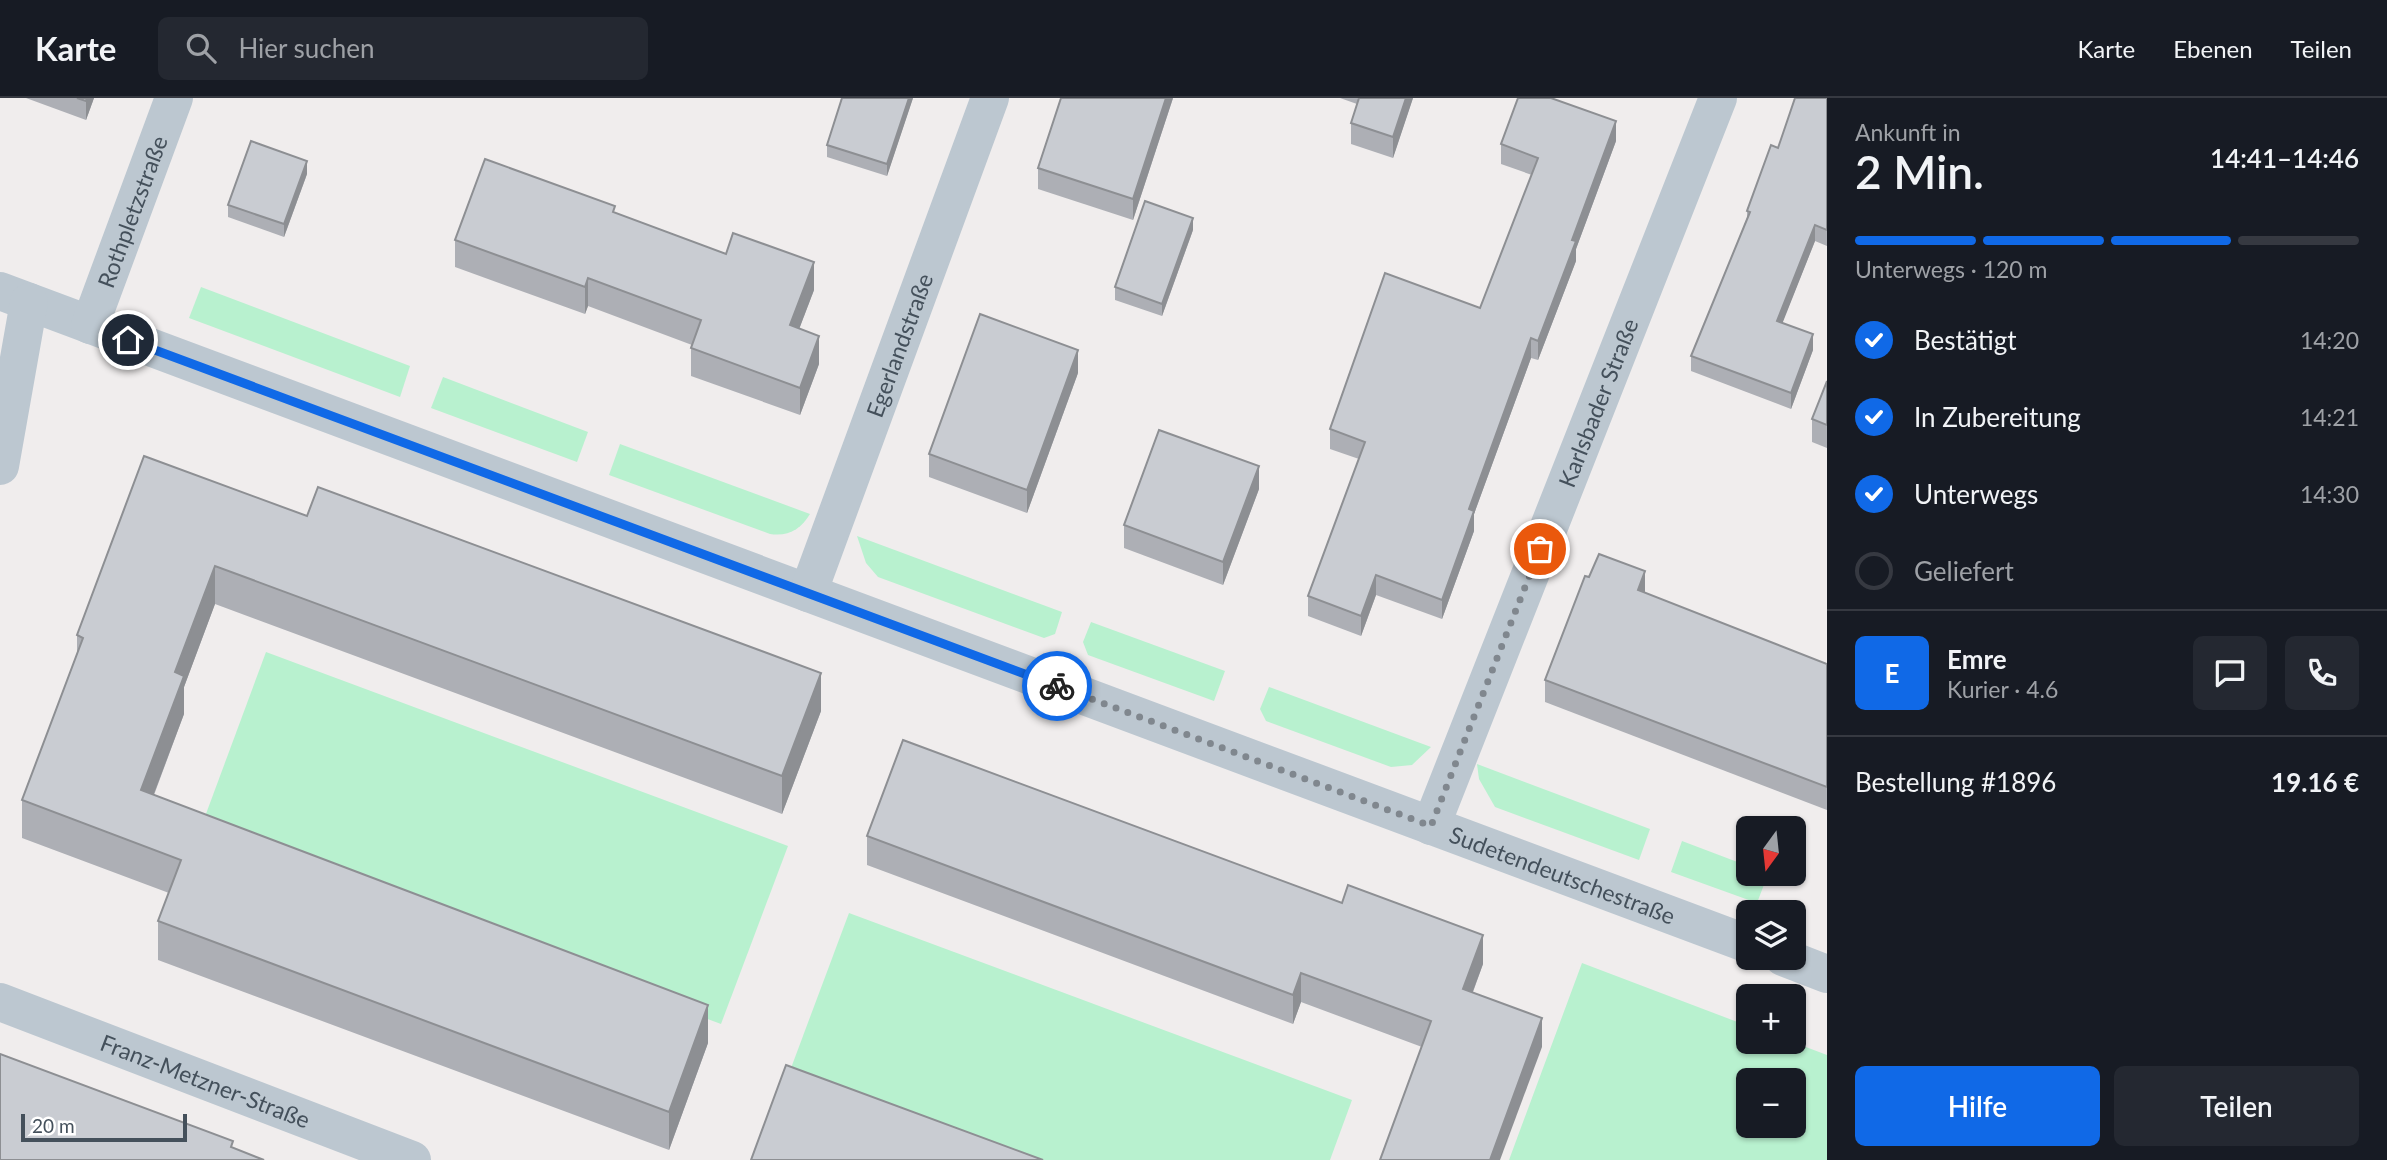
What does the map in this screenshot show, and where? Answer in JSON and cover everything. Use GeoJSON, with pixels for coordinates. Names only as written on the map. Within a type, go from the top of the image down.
{"type":"FeatureCollection","features":[{"type":"Feature","properties":{"kind":"street","name":"Rothpletzstraße"},"geometry":{"type":"LineString","coordinates":[[90,325],[174,98]]}},
{"type":"Feature","properties":{"kind":"street","name":"Egerlandstraße"},"geometry":{"type":"LineString","coordinates":[[808,593],[990,98]]}},
{"type":"Feature","properties":{"kind":"street","name":"Karlsbader Straße"},"geometry":{"type":"LineString","coordinates":[[1431,826],[1718,98]]}},
{"type":"Feature","properties":{"kind":"street","name":"Sudetendeutschestraße"},"geometry":{"type":"LineString","coordinates":[[15,297],[1736,940]]}},
{"type":"Feature","properties":{"kind":"street"},"geometry":{"type":"LineString","coordinates":[[0,466],[15,297]]}},
{"type":"Feature","properties":{"kind":"street"},"geometry":{"type":"LineString","coordinates":[[1806,966],[1827,974]]}},
{"type":"Feature","properties":{"kind":"street","name":"Franz-Metzner-Straße"},"geometry":{"type":"LineString","coordinates":[[0,1002],[412,1160]]}},
{"type":"Feature","properties":{"kind":"green space"},"geometry":{"type":"Polygon","coordinates":[[[201,287],[410,366],[400,397],[189,318],[201,287]]]}},
{"type":"Feature","properties":{"kind":"green space"},"geometry":{"type":"Polygon","coordinates":[[[443,377],[588,432],[577,462],[431,408],[443,377]]]}},
{"type":"Feature","properties":{"kind":"green space"},"geometry":{"type":"Polygon","coordinates":[[[620,444],[810,514],[793,531],[770,534],[609,475],[620,444]]]}},
{"type":"Feature","properties":{"kind":"green space"},"geometry":{"type":"Polygon","coordinates":[[[857,536],[1062,612],[1055,634],[1044,638],[878,577],[866,563],[857,536]]]}},
{"type":"Feature","properties":{"kind":"green space"},"geometry":{"type":"Polygon","coordinates":[[[1091,622],[1225,671],[1214,701],[1088,655],[1083,642],[1091,622]]]}},
{"type":"Feature","properties":{"kind":"green space"},"geometry":{"type":"Polygon","coordinates":[[[266,652],[788,846],[721,1024],[200,830],[266,652]]]}},
{"type":"Feature","properties":{"kind":"green space"},"geometry":{"type":"Polygon","coordinates":[[[1269,687],[1431,747],[1412,765],[1391,767],[1266,721],[1260,709],[1269,687]]]}},
{"type":"Feature","properties":{"kind":"green space"},"geometry":{"type":"Polygon","coordinates":[[[1477,764],[1650,829],[1639,860],[1495,807],[1479,779],[1477,764]]]}},
{"type":"Feature","properties":{"kind":"green space"},"geometry":{"type":"Polygon","coordinates":[[[1682,841],[1736,861],[1736,886],[1763,886],[1758,900],[1749,900],[1671,872],[1682,841]]]}},
{"type":"Feature","properties":{"kind":"green space"},"geometry":{"type":"Polygon","coordinates":[[[849,913],[1352,1100],[1330,1160],[1016,1160],[788,1076],[849,913]]]}},
{"type":"Feature","properties":{"kind":"green space"},"geometry":{"type":"Polygon","coordinates":[[[1582,963],[1736,1021],[1736,1054],[1806,1054],[1806,1047],[1827,1055],[1827,1160],[1509,1160],[1582,963]]]}},
{"type":"Feature","properties":{"kind":"building"},"geometry":{"type":"Polygon","coordinates":[[[842,98],[909,98],[887,164],[827,145],[842,98]]]}},
{"type":"Feature","properties":{"kind":"building"},"geometry":{"type":"Polygon","coordinates":[[[1061,98],[1166,98],[1133,199],[1038,168],[1061,98]]]}},
{"type":"Feature","properties":{"kind":"building"},"geometry":{"type":"Polygon","coordinates":[[[1359,98],[1406,98],[1393,137],[1351,123],[1359,98]]]}},
{"type":"Feature","properties":{"kind":"building"},"geometry":{"type":"Polygon","coordinates":[[[1518,98],[1551,98],[1616,121],[1572,240],[1576,241],[1538,341],[1531,338],[1469,509],[1474,511],[1442,600],[1376,575],[1361,616],[1308,596],[1365,442],[1330,429],[1385,273],[1480,308],[1538,158],[1501,144],[1518,98]]]}},
{"type":"Feature","properties":{"kind":"building"},"geometry":{"type":"Polygon","coordinates":[[[1795,98],[1827,98],[1827,230],[1815,225],[1777,321],[1813,334],[1791,393],[1691,356],[1750,212],[1747,211],[1771,145],[1778,148],[1795,98]]]}},
{"type":"Feature","properties":{"kind":"building"},"geometry":{"type":"Polygon","coordinates":[[[251,141],[307,161],[284,224],[228,205],[251,141]]]}},
{"type":"Feature","properties":{"kind":"building"},"geometry":{"type":"Polygon","coordinates":[[[485,159],[615,206],[613,212],[726,254],[733,233],[814,262],[790,325],[819,336],[800,388],[691,348],[701,320],[588,278],[585,287],[455,240],[485,159]]]}},
{"type":"Feature","properties":{"kind":"building"},"geometry":{"type":"Polygon","coordinates":[[[1145,201],[1193,218],[1162,304],[1115,287],[1145,201]]]}},
{"type":"Feature","properties":{"kind":"building"},"geometry":{"type":"Polygon","coordinates":[[[980,314],[1078,350],[1027,490],[929,454],[980,314]]]}},
{"type":"Feature","properties":{"kind":"building"},"geometry":{"type":"Polygon","coordinates":[[[1827,381],[1827,425],[1812,419],[1827,381]]]}},
{"type":"Feature","properties":{"kind":"building"},"geometry":{"type":"Polygon","coordinates":[[[1159,430],[1259,466],[1223,562],[1124,525],[1159,430]]]}},
{"type":"Feature","properties":{"kind":"building"},"geometry":{"type":"Polygon","coordinates":[[[144,456],[307,516],[318,487],[821,673],[782,776],[215,566],[175,672],[184,676],[141,790],[708,1005],[669,1112],[158,921],[181,860],[22,800],[83,638],[77,635],[144,456]]]}},
{"type":"Feature","properties":{"kind":"building"},"geometry":{"type":"Polygon","coordinates":[[[1599,554],[1645,571],[1638,590],[1827,664],[1827,787],[1545,680],[1585,576],[1589,577],[1599,554]]]}},
{"type":"Feature","properties":{"kind":"building"},"geometry":{"type":"Polygon","coordinates":[[[903,740],[1342,903],[1348,885],[1483,935],[1463,989],[1542,1018],[1490,1160],[1380,1160],[1431,1021],[1301,973],[1293,995],[867,836],[903,740]]]}},
{"type":"Feature","properties":{"kind":"building"},"geometry":{"type":"Polygon","coordinates":[[[0,1054],[233,1141],[231,1147],[264,1160],[0,1160],[0,1054]]]}},
{"type":"Feature","properties":{"kind":"building"},"geometry":{"type":"Polygon","coordinates":[[[786,1065],[1043,1160],[751,1160],[786,1065]]]}},
{"type":"Feature","properties":{"kind":"way so far"},"geometry":{"type":"LineString","coordinates":[[1057,686],[1431,826],[1540,549]]}},
{"type":"Feature","properties":{"kind":"route"},"geometry":{"type":"LineString","coordinates":[[128,340],[1057,686]]}}]}
